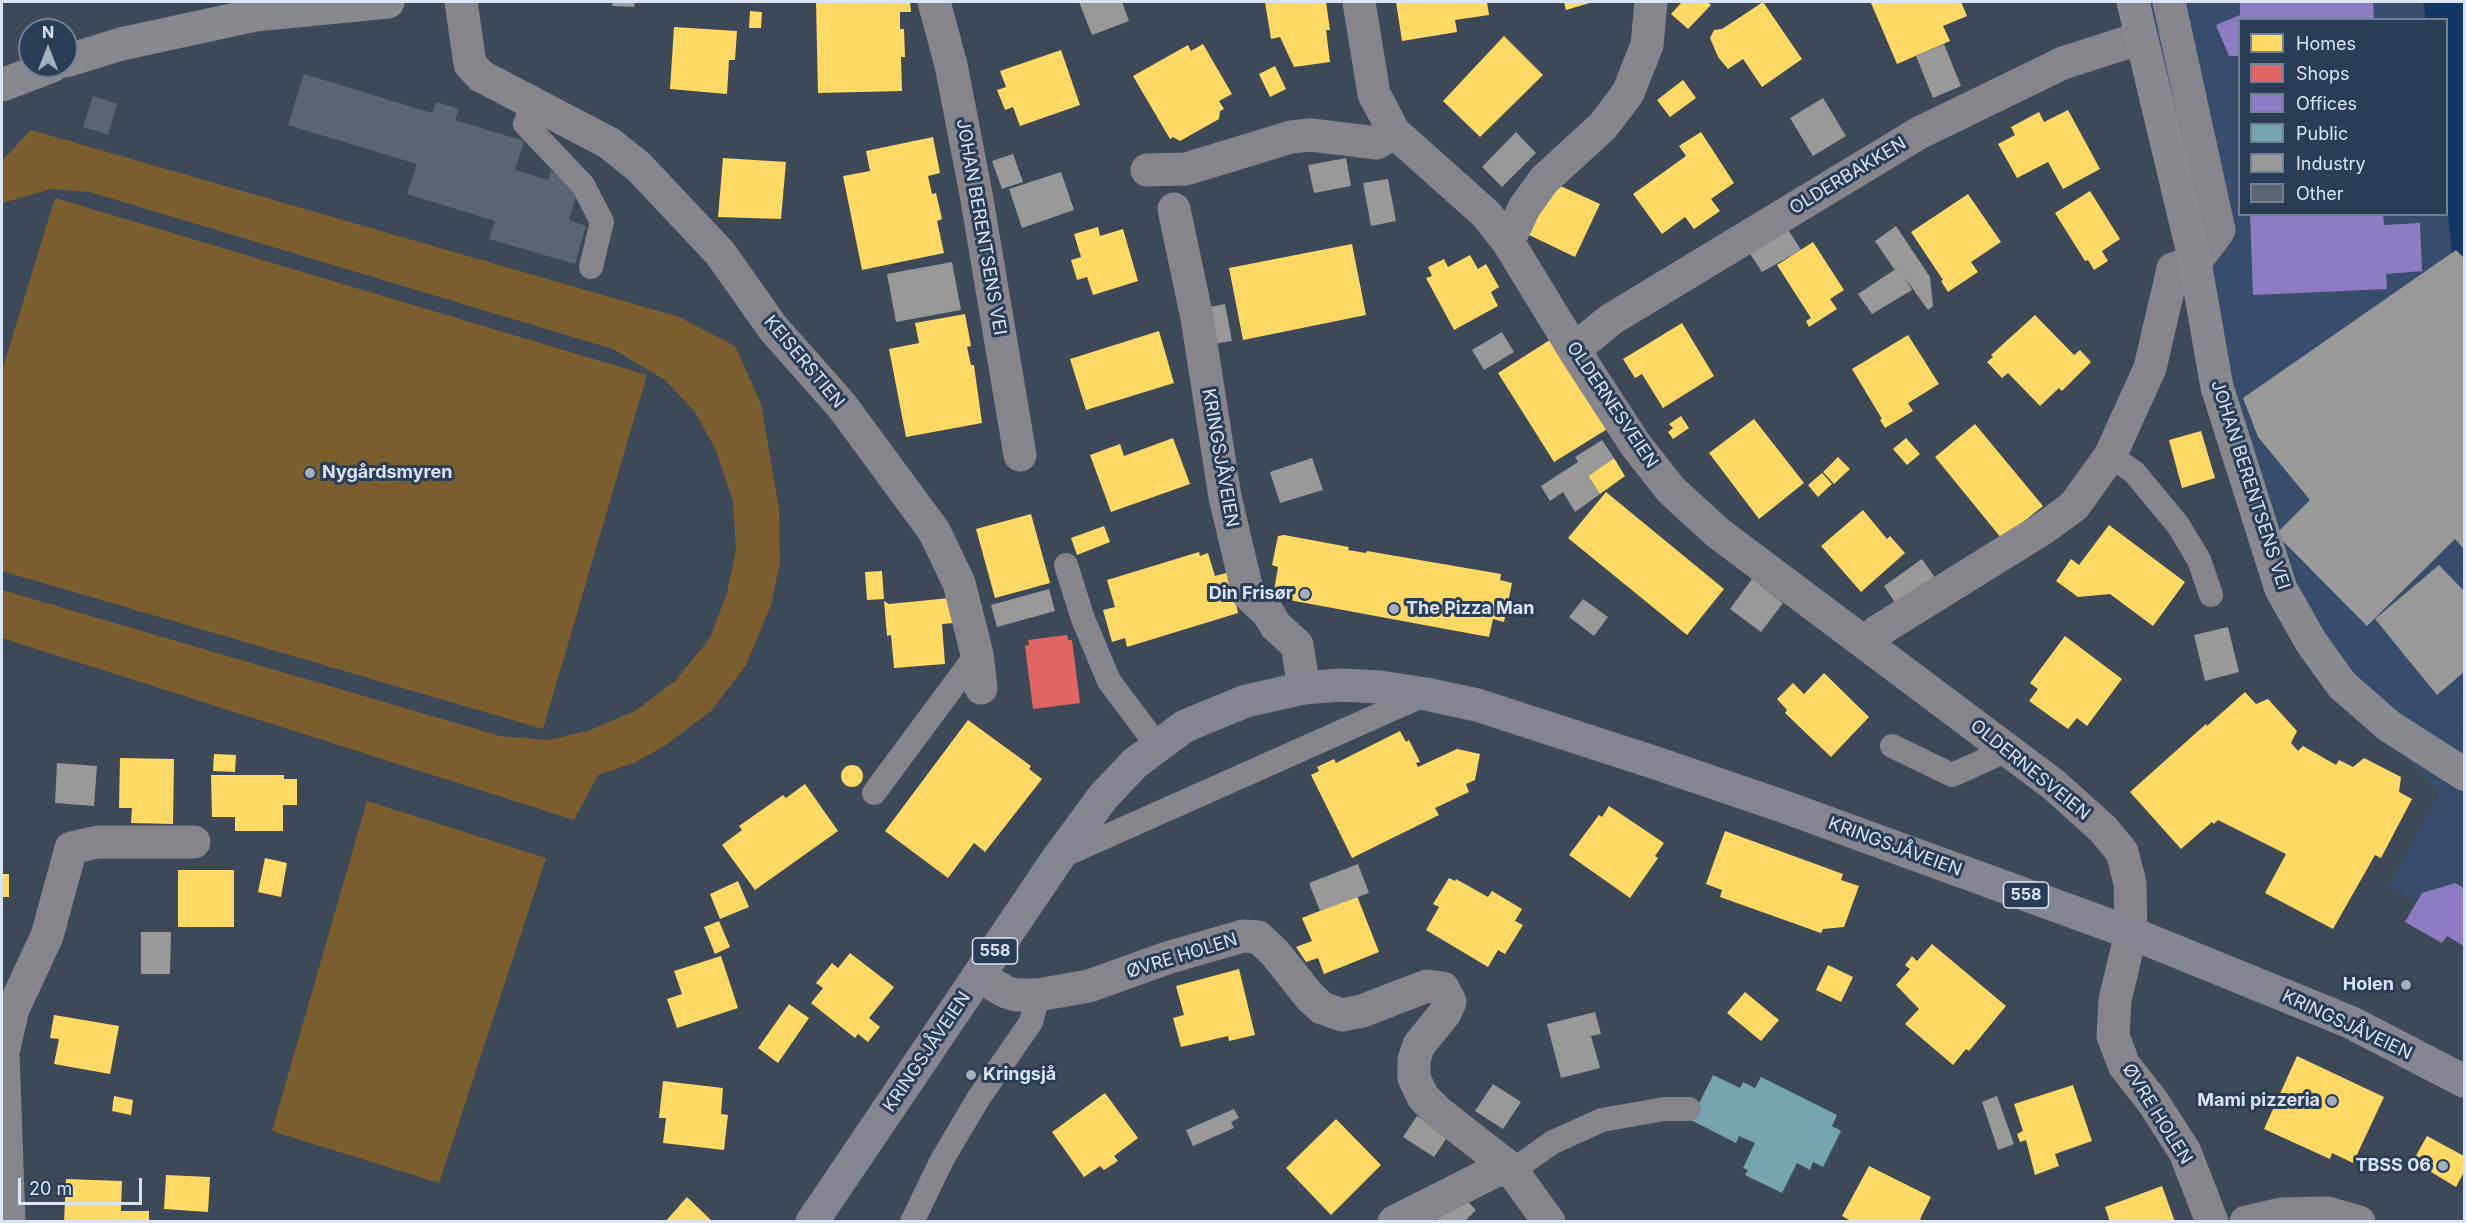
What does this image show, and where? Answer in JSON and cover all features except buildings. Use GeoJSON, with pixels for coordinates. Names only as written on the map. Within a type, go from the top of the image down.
{"type":"FeatureCollection","features":[{"type":"Feature","properties":{"kind":"main road","name":"KRINGSJÅVEIEN"},"geometry":{"type":"LineString","coordinates":[[812,1221],[1058,858],[1103,797],[1135,763],[1185,726],[1246,701],[1304,688],[1380,687],[1426,694],[1477,705],[1656,763],[1782,806],[2131,933],[2350,1022],[2464,1081]]}},
{"type":"Feature","properties":{"kind":"street"},"geometry":{"type":"LineString","coordinates":[[78,57],[253,8],[388,2]]}},
{"type":"Feature","properties":{"kind":"street","name":"KEISERSTIEN"},"geometry":{"type":"LineString","coordinates":[[461,2],[470,64],[481,76],[527,95],[609,143],[639,167],[720,253],[773,328],[842,405],[934,531],[960,583],[977,654],[981,688]]}},
{"type":"Feature","properties":{"kind":"street","name":"JOHAN BERENTSENS VEI"},"geometry":{"type":"LineString","coordinates":[[934,2],[951,65],[976,194],[1020,455]]}},
{"type":"Feature","properties":{"kind":"street","name":"OLDERNESVEIEN"},"geometry":{"type":"LineString","coordinates":[[1359,2],[1374,94],[1394,132],[1486,214],[1508,242],[1635,444],[1671,490],[1718,533],[2054,785],[2103,829],[2122,852],[2130,884],[2131,933]]}},
{"type":"Feature","properties":{"kind":"street"},"geometry":{"type":"LineString","coordinates":[[1508,242],[1524,207],[1544,180],[1603,126],[1628,93],[1647,45],[1651,2]]}},
{"type":"Feature","properties":{"kind":"street","name":"JOHAN BERENTSENS VEI"},"geometry":{"type":"LineString","coordinates":[[2133,2],[2195,262],[2217,387],[2281,589],[2311,642],[2342,685],[2389,726],[2464,774]]}},
{"type":"Feature","properties":{"kind":"street"},"geometry":{"type":"LineString","coordinates":[[1866,644],[1878,631],[2044,528],[2074,506],[2109,456],[2150,368],[2173,269],[2195,262],[2219,230],[2169,2]]}},
{"type":"Feature","properties":{"kind":"street","name":"OLDERBAKKEN"},"geometry":{"type":"LineString","coordinates":[[1574,350],[1610,320],[1919,133],[2063,63],[2141,38]]}},
{"type":"Feature","properties":{"kind":"street"},"geometry":{"type":"LineString","coordinates":[[2,86],[22,78]]}},
{"type":"Feature","properties":{"kind":"street"},"geometry":{"type":"LineString","coordinates":[[1146,170],[1186,169],[1291,137],[1311,135],[1377,143],[1394,132]]}},
{"type":"Feature","properties":{"kind":"street","name":"KRINGSJÅVEIEN"},"geometry":{"type":"LineString","coordinates":[[1174,209],[1197,318],[1225,497],[1248,594],[1268,613],[1276,626],[1297,645],[1304,688]]}},
{"type":"Feature","properties":{"kind":"street"},"geometry":{"type":"LineString","coordinates":[[9,1221],[3,1052],[13,1008],[47,936],[71,848],[98,842],[194,843]]}},
{"type":"Feature","properties":{"kind":"street","name":"ØVRE HOLEN"},"geometry":{"type":"LineString","coordinates":[[2131,933],[2117,992],[2113,1036],[2124,1065],[2153,1102],[2185,1152],[2212,1221]]}},
{"type":"Feature","properties":{"kind":"street","name":"ØVRE HOLEN"},"geometry":{"type":"LineString","coordinates":[[978,976],[1006,992],[1016,995],[1038,995],[1089,986],[1167,958],[1243,936],[1258,937],[1275,953],[1310,997],[1322,1008],[1342,1015],[1362,1011],[1427,986],[1443,988],[1450,1002],[1445,1013],[1419,1045],[1414,1060],[1414,1078],[1423,1097],[1438,1112],[1510,1168],[1549,1221]]}},
{"type":"Feature","properties":{"kind":"street"},"geometry":{"type":"LineString","coordinates":[[1394,1221],[1493,1172],[1510,1168]]}},
{"type":"Feature","properties":{"kind":"street"},"geometry":{"type":"LineString","coordinates":[[2246,1221],[2281,1214],[2327,1213],[2359,1221]]}},
{"type":"Feature","properties":{"kind":"lane"},"geometry":{"type":"LineString","coordinates":[[527,95],[525,124],[583,185],[602,222],[591,267]]}},
{"type":"Feature","properties":{"kind":"lane"},"geometry":{"type":"LineString","coordinates":[[2109,456],[2134,471],[2178,525],[2199,560],[2211,595]]}},
{"type":"Feature","properties":{"kind":"lane"},"geometry":{"type":"LineString","coordinates":[[1066,565],[1083,619],[1109,681],[1157,745]]}},
{"type":"Feature","properties":{"kind":"lane"},"geometry":{"type":"LineString","coordinates":[[874,793],[977,654]]}},
{"type":"Feature","properties":{"kind":"lane"},"geometry":{"type":"LineString","coordinates":[[1058,858],[1426,694]]}},
{"type":"Feature","properties":{"kind":"lane"},"geometry":{"type":"LineString","coordinates":[[1892,746],[1952,775],[2008,750]]}},
{"type":"Feature","properties":{"kind":"lane"},"geometry":{"type":"LineString","coordinates":[[912,1221],[942,1160],[978,1099],[1031,1022],[1038,995]]}},
{"type":"Feature","properties":{"kind":"lane"},"geometry":{"type":"LineString","coordinates":[[1510,1168],[1516,1168],[1553,1142],[1602,1120],[1664,1109],[1689,1108]]}},
{"type":"Feature","properties":{"kind":"shaded area"},"geometry":{"type":"Polygon","coordinates":[[[2123,2],[2423,2],[2426,18],[2238,18],[2238,216],[2448,216],[2448,214],[2453,262],[2464,272],[2464,926],[2390,887],[2439,792],[2333,681],[2170,221],[2123,2]]]}},
{"type":"Feature","properties":{"kind":"shaded area"},"geometry":{"type":"Polygon","coordinates":[[[2423,2],[2464,2],[2464,272],[2453,262],[2448,214],[2448,18],[2426,18],[2423,2]]]}},
{"type":"Feature","properties":{"kind":"shaded area"},"geometry":{"type":"Polygon","coordinates":[[[31,130],[679,317],[735,346],[761,404],[779,509],[780,563],[771,605],[746,665],[711,711],[663,747],[634,763],[598,775],[574,820],[2,638],[2,590],[500,736],[548,740],[588,731],[635,711],[675,681],[710,638],[727,593],[736,550],[733,501],[716,450],[695,412],[665,380],[613,349],[90,192],[51,189],[2,203],[2,161],[31,130]]]}},
{"type":"Feature","properties":{"kind":"shaded area","name":"Nygårdsmyren"},"geometry":{"type":"Polygon","coordinates":[[[55,198],[647,375],[543,729],[2,571],[2,371],[55,198]]]}},
{"type":"Feature","properties":{"kind":"shaded area"},"geometry":{"type":"Polygon","coordinates":[[[367,801],[546,858],[439,1183],[272,1131],[367,801]]]}},
{"type":"Feature","properties":{"kind":"place","name":"Nygårdsmyren"},"geometry":{"type":"Point","coordinates":[310,473]}},
{"type":"Feature","properties":{"kind":"place","name":"Din Frisør"},"geometry":{"type":"Point","coordinates":[1305,594]}},
{"type":"Feature","properties":{"kind":"place","name":"The Pizza Man"},"geometry":{"type":"Point","coordinates":[1394,609]}},
{"type":"Feature","properties":{"kind":"place","name":"Holen"},"geometry":{"type":"Point","coordinates":[2406,985]}},
{"type":"Feature","properties":{"kind":"place","name":"Kringsjå"},"geometry":{"type":"Point","coordinates":[971,1075]}},
{"type":"Feature","properties":{"kind":"place","name":"Mami pizzeria"},"geometry":{"type":"Point","coordinates":[2332,1101]}},
{"type":"Feature","properties":{"kind":"place","name":"TBSS 06"},"geometry":{"type":"Point","coordinates":[2443,1166]}}]}
